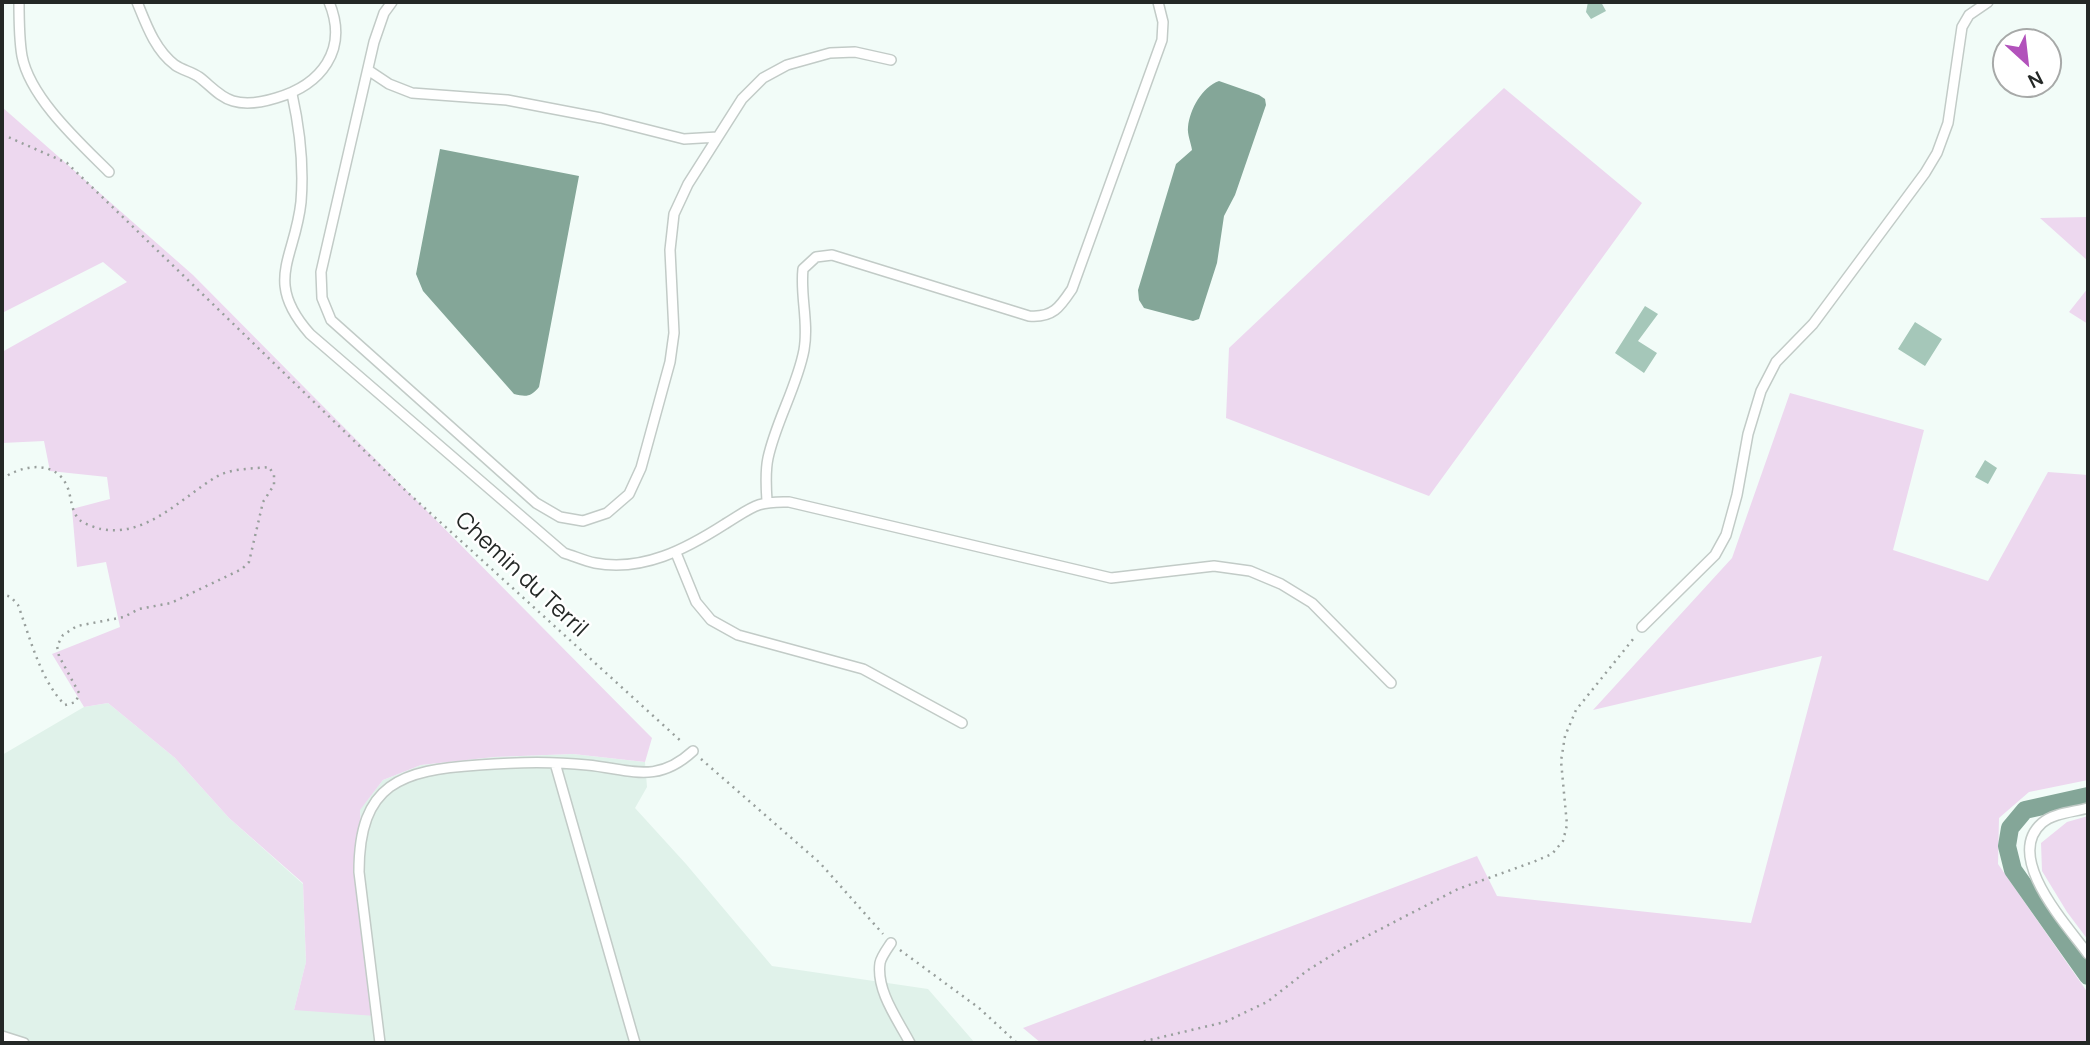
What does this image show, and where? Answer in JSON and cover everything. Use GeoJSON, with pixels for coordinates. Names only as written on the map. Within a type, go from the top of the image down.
{"type":"FeatureCollection","features":[{"type":"Feature","properties":{"kind":"lane"},"geometry":{"type":"LineString","coordinates":[[19,2],[22,57],[32,83],[50,108],[109,172]]}},
{"type":"Feature","properties":{"kind":"lane"},"geometry":{"type":"LineString","coordinates":[[137,2],[164,56],[177,67],[198,76],[213,90],[234,101],[263,102],[292,94],[312,82],[328,64],[334,43],[334,12],[329,2]]}},
{"type":"Feature","properties":{"kind":"lane"},"geometry":{"type":"LineString","coordinates":[[392,2],[384,13],[368,70],[321,272],[322,298],[331,320],[536,503],[560,517],[583,521],[607,513],[629,494],[640,468],[670,362],[674,333],[670,250],[674,214],[688,184],[742,99],[763,78],[788,65],[830,53],[855,52],[891,60]]}},
{"type":"Feature","properties":{"kind":"lane"},"geometry":{"type":"LineString","coordinates":[[767,501],[765,481],[768,457],[804,349],[807,316],[803,269],[816,257],[832,255],[1029,316],[1044,318],[1060,307],[1072,289],[1162,40],[1163,22],[1158,2]]}},
{"type":"Feature","properties":{"kind":"lane"},"geometry":{"type":"LineString","coordinates":[[1643,627],[1715,555],[1730,522],[1748,434],[1761,391],[1776,362],[1813,324],[1926,173],[1948,123],[1962,27],[1969,15],[1987,2]]}},
{"type":"Feature","properties":{"kind":"lane"},"geometry":{"type":"LineString","coordinates":[[368,70],[389,85],[412,93],[507,100],[601,118],[684,139],[718,137]]}},
{"type":"Feature","properties":{"kind":"lane"},"geometry":{"type":"LineString","coordinates":[[292,94],[299,124],[303,172],[300,206],[283,274],[287,299],[296,318],[310,334],[564,553],[596,563],[639,564],[676,553],[748,509],[767,501],[789,502],[1111,578],[1214,566],[1250,571],[1281,584],[1312,603],[1391,683]]}},
{"type":"Feature","properties":{"kind":"lane"},"geometry":{"type":"LineString","coordinates":[[676,553],[696,602],[712,620],[738,635],[863,670],[962,723]]}},
{"type":"Feature","properties":{"kind":"lane"},"geometry":{"type":"LineString","coordinates":[[380,1043],[359,872],[359,849],[365,821],[374,804],[391,786],[408,775],[435,768],[527,761],[589,765],[646,774],[679,764],[692,751]]}},
{"type":"Feature","properties":{"kind":"lane"},"geometry":{"type":"LineString","coordinates":[[555,763],[635,1043]]}},
{"type":"Feature","properties":{"kind":"lane"},"geometry":{"type":"LineString","coordinates":[[2088,808],[2043,822],[2031,836],[2029,856],[2034,876],[2088,954]]}},
{"type":"Feature","properties":{"kind":"lane"},"geometry":{"type":"LineString","coordinates":[[891,943],[880,961],[880,981],[910,1043]]}},
{"type":"Feature","properties":{"kind":"lane"},"geometry":{"type":"LineString","coordinates":[[2,1035],[24,1043]]}},
{"type":"Feature","properties":{"kind":"path","name":"Chemin du Terril"},"geometry":{"type":"LineString","coordinates":[[2,137],[8,137],[66,163],[406,491],[692,751],[820,863],[891,943],[979,1008],[1017,1043]]}},
{"type":"Feature","properties":{"kind":"path"},"geometry":{"type":"LineString","coordinates":[[2,479],[26,468],[43,467],[58,474],[63,480],[71,504],[81,521],[100,529],[122,530],[146,523],[172,509],[218,476],[233,471],[269,467],[274,475],[274,485],[263,502],[249,562],[242,569],[171,603],[139,609],[124,617],[77,626],[63,635],[57,646],[59,656],[79,693],[76,702],[65,705],[58,699],[42,669],[18,605],[11,597],[2,594]]}},
{"type":"Feature","properties":{"kind":"path"},"geometry":{"type":"LineString","coordinates":[[1137,1043],[1225,1022],[1267,1002],[1308,970],[1342,950],[1458,888],[1552,854],[1563,841],[1567,825],[1562,761],[1565,736],[1576,710],[1643,627]]}},
{"type":"Feature","properties":{"kind":"shaded area"},"geometry":{"type":"Polygon","coordinates":[[[1219,81],[1259,95],[1265,99],[1266,105],[1235,195],[1224,216],[1217,263],[1199,319],[1193,321],[1144,308],[1139,300],[1138,290],[1176,164],[1192,150],[1188,130],[1191,113],[1202,93],[1219,81]]]}},
{"type":"Feature","properties":{"kind":"shaded area"},"geometry":{"type":"Polygon","coordinates":[[[1504,88],[1642,203],[1429,496],[1226,418],[1229,348],[1504,88]]]}},
{"type":"Feature","properties":{"kind":"shaded area"},"geometry":{"type":"Polygon","coordinates":[[[2,107],[193,275],[652,738],[645,762],[573,754],[494,757],[421,765],[383,780],[360,810],[375,1016],[294,1010],[306,962],[303,883],[229,818],[175,758],[108,703],[84,707],[52,654],[120,627],[106,562],[77,567],[72,509],[110,499],[107,477],[50,471],[44,441],[2,443],[2,352],[127,282],[103,262],[2,313],[2,107]]]}},
{"type":"Feature","properties":{"kind":"shaded area"},"geometry":{"type":"Polygon","coordinates":[[[440,149],[579,176],[539,387],[531,394],[514,394],[423,291],[416,274],[440,149]]]}},
{"type":"Feature","properties":{"kind":"shaded area"},"geometry":{"type":"Polygon","coordinates":[[[2088,217],[2088,261],[2040,218],[2088,217]]]}},
{"type":"Feature","properties":{"kind":"shaded area"},"geometry":{"type":"Polygon","coordinates":[[[2088,288],[2088,324],[2069,312],[2088,288]]]}},
{"type":"Feature","properties":{"kind":"shaded area"},"geometry":{"type":"Polygon","coordinates":[[[1790,393],[1924,430],[1893,550],[1988,581],[2048,472],[2088,475],[2088,780],[2029,792],[1999,818],[1998,864],[2088,993],[2088,1043],[1041,1043],[1023,1028],[1477,856],[1497,896],[1751,923],[1822,656],[1593,710],[1732,558],[1790,393]]]}},
{"type":"Feature","properties":{"kind":"shaded area"},"geometry":{"type":"Polygon","coordinates":[[[108,703],[175,758],[229,818],[303,884],[306,962],[294,1010],[366,920],[360,809],[383,780],[421,765],[494,757],[573,754],[645,762],[647,787],[635,808],[772,966],[928,989],[975,1043],[2,1043],[2,755],[84,707],[108,703]]]}},
{"type":"Feature","properties":{"kind":"shaded area"},"geometry":{"type":"Polygon","coordinates":[[[2088,816],[2088,940],[2042,871],[2041,843],[2067,822],[2088,816]]]}},
{"type":"Feature","properties":{"kind":"building"},"geometry":{"type":"Polygon","coordinates":[[[1588,2],[1601,2],[1606,11],[1591,19],[1586,12],[1588,2]]]}},
{"type":"Feature","properties":{"kind":"building"},"geometry":{"type":"Polygon","coordinates":[[[1645,306],[1658,314],[1638,341],[1657,353],[1644,373],[1615,353],[1645,306]]]}},
{"type":"Feature","properties":{"kind":"building"},"geometry":{"type":"Polygon","coordinates":[[[1915,322],[1942,339],[1925,366],[1898,349],[1915,322]]]}},
{"type":"Feature","properties":{"kind":"building"},"geometry":{"type":"Polygon","coordinates":[[[1985,460],[1997,468],[1988,484],[1975,477],[1985,460]]]}},
{"type":"Feature","properties":{"kind":"waterway"},"geometry":{"type":"LineString","coordinates":[[2088,796],[2025,810],[2010,828],[2007,846],[2013,870],[2088,976]]}}]}
